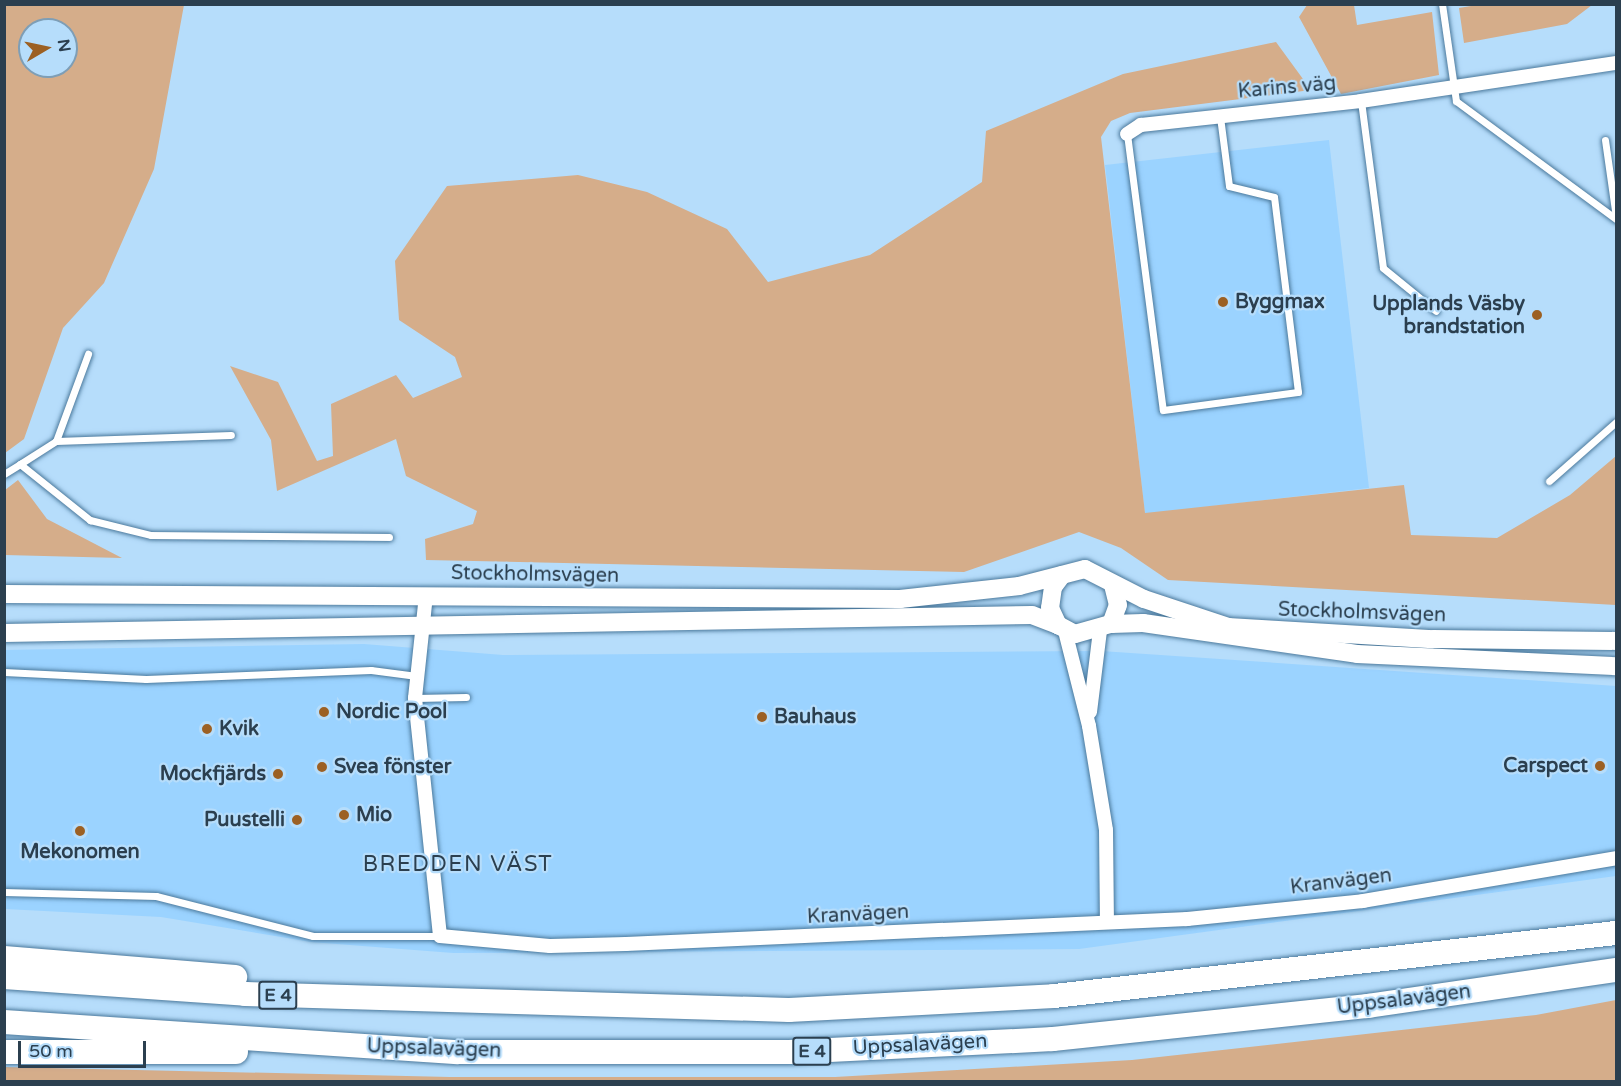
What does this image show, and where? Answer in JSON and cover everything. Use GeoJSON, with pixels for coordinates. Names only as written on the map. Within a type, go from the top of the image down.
{"type":"FeatureCollection","features":[{"type":"Feature","properties":{"kind":"highway","name":"E 4"},"geometry":{"type":"LineString","coordinates":[[4,977],[245,994],[789,1010],[1054,996],[1617,933]]}},
{"type":"Feature","properties":{"kind":"highway"},"geometry":{"type":"LineString","coordinates":[[4,958],[552,1002]]}},
{"type":"Feature","properties":{"kind":"highway","name":"Uppsalavägen"},"geometry":{"type":"LineString","coordinates":[[4,1022],[458,1052],[789,1052],[1053,1039],[1368,1006],[1617,970]]}},
{"type":"Feature","properties":{"kind":"highway"},"geometry":{"type":"LineString","coordinates":[[4,1052],[458,1052]]}},
{"type":"Feature","properties":{"kind":"main road","name":"Stockholmsvägen"},"geometry":{"type":"LineString","coordinates":[[4,594],[900,599],[1062,575],[1085,569],[1113,585],[1209,621],[1278,633],[1617,641]]}},
{"type":"Feature","properties":{"kind":"main road"},"geometry":{"type":"LineString","coordinates":[[1062,575],[1050,598],[1062,628]]}},
{"type":"Feature","properties":{"kind":"main road"},"geometry":{"type":"LineString","coordinates":[[1105,628],[1118,605],[1113,585]]}},
{"type":"Feature","properties":{"kind":"main road","name":"Stockholmsvägen"},"geometry":{"type":"LineString","coordinates":[[4,633],[423,624],[745,624],[1032,615],[1062,628],[1105,628],[1143,623],[1358,654],[1617,666]]}},
{"type":"Feature","properties":{"kind":"street","name":"Karins väg"},"geometry":{"type":"LineString","coordinates":[[1127,134],[1141,125],[1220,114],[1361,101],[1617,63]]}},
{"type":"Feature","properties":{"kind":"street"},"geometry":{"type":"LineString","coordinates":[[426,595],[415,698],[440,936]]}},
{"type":"Feature","properties":{"kind":"street"},"geometry":{"type":"LineString","coordinates":[[1062,628],[1089,726],[1106,830],[1107,922]]}},
{"type":"Feature","properties":{"kind":"street"},"geometry":{"type":"LineString","coordinates":[[1089,726],[1105,628]]}},
{"type":"Feature","properties":{"kind":"street","name":"Kranvägen"},"geometry":{"type":"LineString","coordinates":[[440,936],[550,946],[1107,922],[1363,901],[1617,858]]}},
{"type":"Feature","properties":{"kind":"lane"},"geometry":{"type":"LineString","coordinates":[[1442,4],[1456,101],[1616,218]]}},
{"type":"Feature","properties":{"kind":"lane"},"geometry":{"type":"LineString","coordinates":[[1361,101],[1383,268],[1436,311]]}},
{"type":"Feature","properties":{"kind":"lane"},"geometry":{"type":"LineString","coordinates":[[1127,134],[1164,410],[1298,392],[1274,197],[1229,186],[1220,114]]}},
{"type":"Feature","properties":{"kind":"lane"},"geometry":{"type":"LineString","coordinates":[[1605,140],[1616,218]]}},
{"type":"Feature","properties":{"kind":"lane"},"geometry":{"type":"LineString","coordinates":[[56,441],[88,354]]}},
{"type":"Feature","properties":{"kind":"lane"},"geometry":{"type":"LineString","coordinates":[[1549,481],[1617,422]]}},
{"type":"Feature","properties":{"kind":"lane"},"geometry":{"type":"LineString","coordinates":[[4,474],[56,441],[231,435]]}},
{"type":"Feature","properties":{"kind":"lane"},"geometry":{"type":"LineString","coordinates":[[20,464],[90,520],[151,535],[389,537]]}},
{"type":"Feature","properties":{"kind":"lane"},"geometry":{"type":"LineString","coordinates":[[4,672],[146,679],[370,670],[417,676]]}},
{"type":"Feature","properties":{"kind":"lane"},"geometry":{"type":"LineString","coordinates":[[415,698],[466,697]]}},
{"type":"Feature","properties":{"kind":"lane"},"geometry":{"type":"LineString","coordinates":[[4,892],[156,896],[313,936],[440,936]]}},
{"type":"Feature","properties":{"kind":"shaded area"},"geometry":{"type":"Polygon","coordinates":[[[5,4],[184,5],[154,169],[104,283],[63,328],[24,439],[5,453],[5,4]]]}},
{"type":"Feature","properties":{"kind":"shaded area"},"geometry":{"type":"Polygon","coordinates":[[[1307,5],[1354,5],[1357,25],[1432,12],[1439,75],[1341,94],[1299,17],[1307,5]]]}},
{"type":"Feature","properties":{"kind":"shaded area"},"geometry":{"type":"Polygon","coordinates":[[[1477,5],[1592,5],[1567,24],[1464,43],[1459,8],[1477,5]]]}},
{"type":"Feature","properties":{"kind":"shaded area"},"geometry":{"type":"Polygon","coordinates":[[[1276,42],[1311,90],[1130,113],[1111,121],[1101,137],[1145,513],[1404,485],[1411,535],[1497,538],[1570,495],[1616,456],[1616,605],[1168,580],[1121,548],[1079,532],[964,572],[426,560],[425,539],[473,524],[477,511],[406,476],[396,439],[277,491],[271,440],[230,366],[278,382],[317,461],[333,456],[331,404],[396,375],[413,398],[462,377],[455,357],[399,320],[395,261],[447,186],[578,175],[647,192],[727,229],[768,282],[870,255],[982,182],[986,131],[1123,74],[1276,42]]]}},
{"type":"Feature","properties":{"kind":"shaded area"},"geometry":{"type":"Polygon","coordinates":[[[1329,140],[1369,488],[1145,514],[1105,165],[1329,140]]]}},
{"type":"Feature","properties":{"kind":"shaded area"},"geometry":{"type":"Polygon","coordinates":[[[18,480],[47,519],[122,558],[5,555],[5,490],[18,480]]]}},
{"type":"Feature","properties":{"kind":"shaded area"},"geometry":{"type":"Polygon","coordinates":[[[364,644],[503,655],[1101,651],[1616,686],[1616,876],[1079,949],[453,953],[311,942],[161,917],[5,909],[5,650],[364,644]]]}},
{"type":"Feature","properties":{"kind":"shaded area"},"geometry":{"type":"Polygon","coordinates":[[[1616,1000],[1616,1081],[5,1081],[5,1067],[450,1077],[835,1077],[1132,1060],[1536,1015],[1616,1000]]]}},
{"type":"Feature","properties":{"kind":"place","name":"Byggmax"},"geometry":{"type":"Point","coordinates":[1223,302]}},
{"type":"Feature","properties":{"kind":"place","name":"Upplands Väsby brandstation"},"geometry":{"type":"Point","coordinates":[1537,315]}},
{"type":"Feature","properties":{"kind":"place","name":"Nordic Pool"},"geometry":{"type":"Point","coordinates":[324,712]}},
{"type":"Feature","properties":{"kind":"place","name":"Bauhaus"},"geometry":{"type":"Point","coordinates":[762,717]}},
{"type":"Feature","properties":{"kind":"place","name":"Kvik"},"geometry":{"type":"Point","coordinates":[207,729]}},
{"type":"Feature","properties":{"kind":"place","name":"Carspect"},"geometry":{"type":"Point","coordinates":[1600,766]}},
{"type":"Feature","properties":{"kind":"place","name":"Svea fönster"},"geometry":{"type":"Point","coordinates":[322,767]}},
{"type":"Feature","properties":{"kind":"place","name":"Mockfjärds"},"geometry":{"type":"Point","coordinates":[278,774]}},
{"type":"Feature","properties":{"kind":"place","name":"Mio"},"geometry":{"type":"Point","coordinates":[344,815]}},
{"type":"Feature","properties":{"kind":"place","name":"Puustelli"},"geometry":{"type":"Point","coordinates":[297,820]}},
{"type":"Feature","properties":{"kind":"place","name":"Mekonomen"},"geometry":{"type":"Point","coordinates":[80,831]}},
{"type":"Feature","properties":{"kind":"district","name":"BREDDEN VÄST"},"geometry":{"type":"Point","coordinates":[458,865]}}]}
